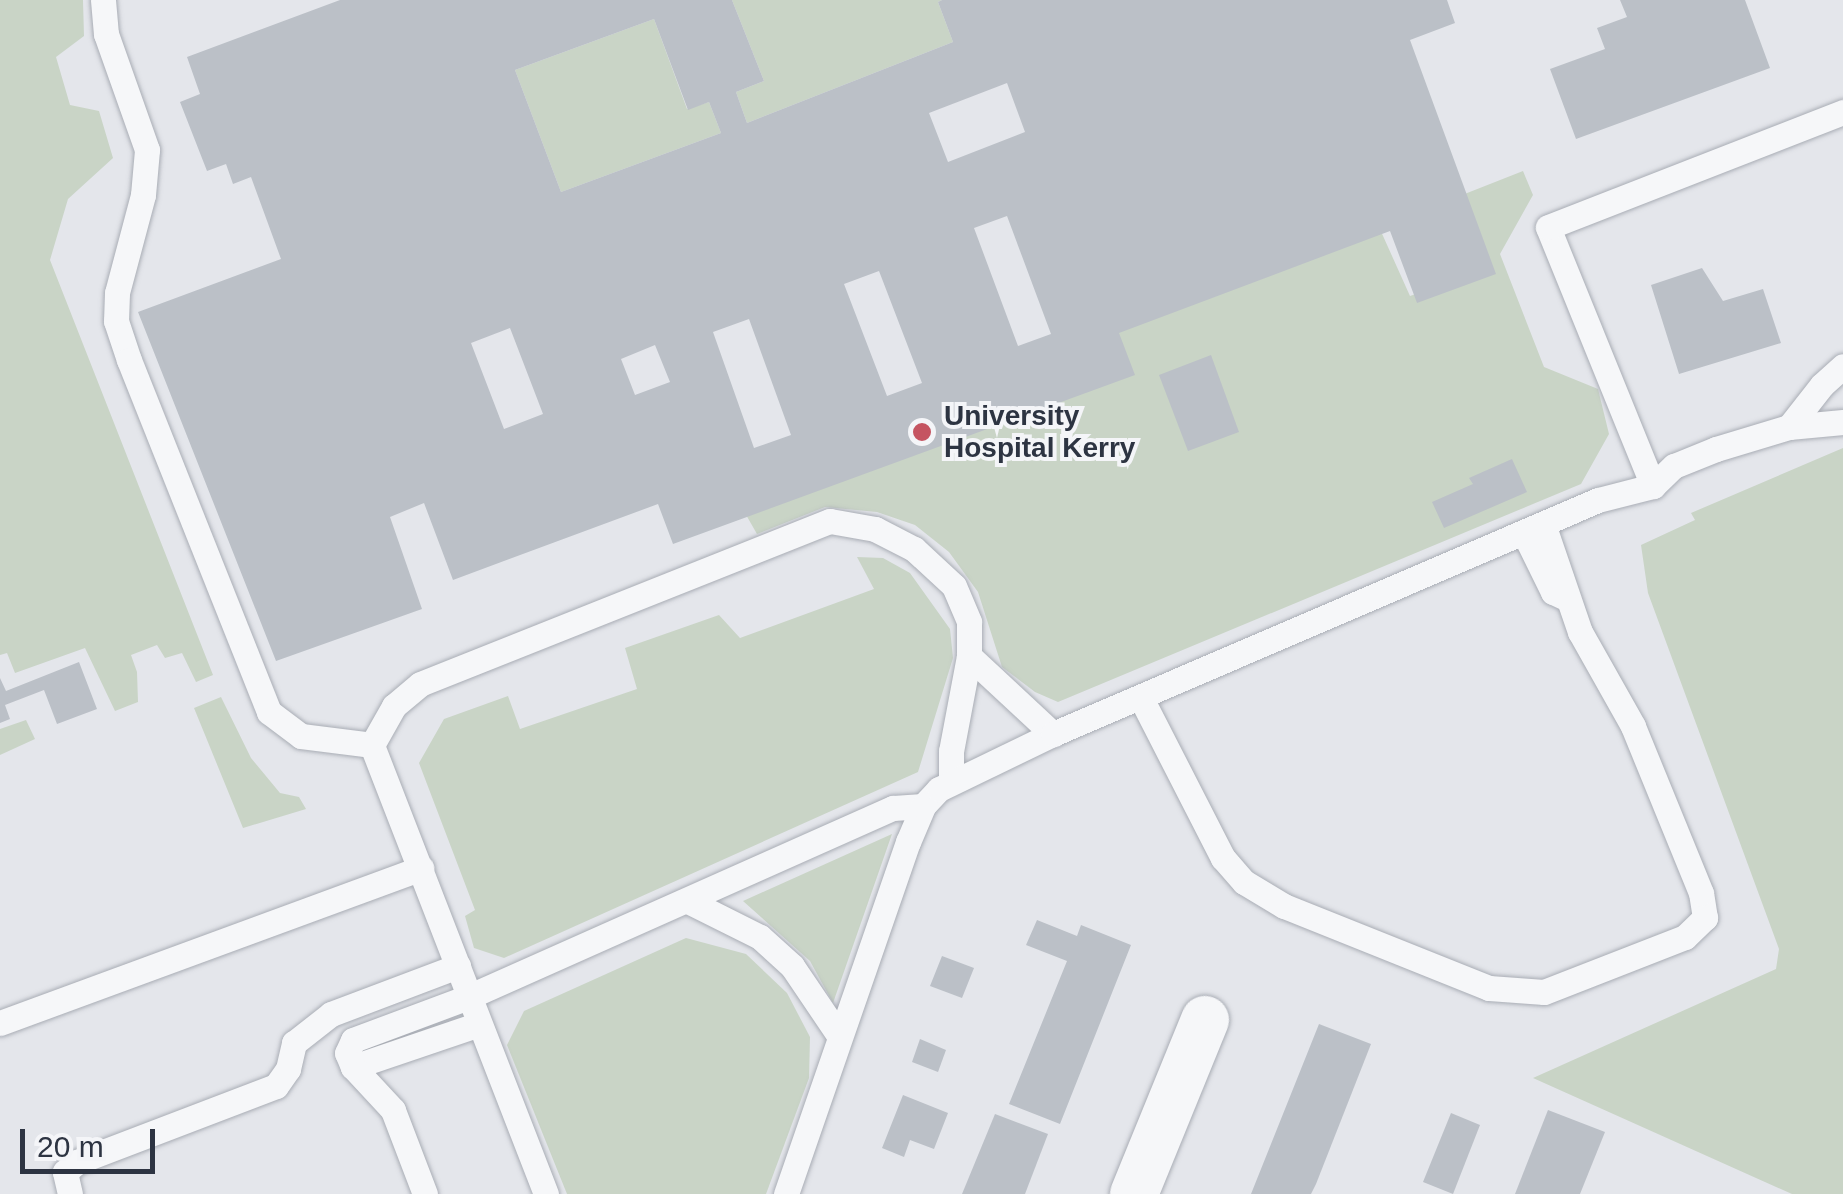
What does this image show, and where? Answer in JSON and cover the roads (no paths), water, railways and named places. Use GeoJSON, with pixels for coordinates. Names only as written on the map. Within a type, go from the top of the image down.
{"type":"FeatureCollection","features":[{"type":"Feature","properties":{"kind":"street"},"geometry":{"type":"LineString","coordinates":[[1134,1194],[1205,1020]]}},
{"type":"Feature","properties":{"kind":"lane"},"geometry":{"type":"LineString","coordinates":[[103,0],[106,34],[147,150],[144,195],[117,293],[116,321],[129,360],[269,712],[300,736],[372,745]]}},
{"type":"Feature","properties":{"kind":"lane"},"geometry":{"type":"LineString","coordinates":[[1653,486],[1548,227],[1843,112]]}},
{"type":"Feature","properties":{"kind":"lane"},"geometry":{"type":"LineString","coordinates":[[1789,427],[1822,385],[1843,366]]}},
{"type":"Feature","properties":{"kind":"lane"},"geometry":{"type":"LineString","coordinates":[[1809,406],[1843,392]]}},
{"type":"Feature","properties":{"kind":"lane"},"geometry":{"type":"LineString","coordinates":[[786,1194],[838,1034],[923,806],[950,782],[1598,500],[1653,486],[1674,466],[1789,427],[1843,422]]}},
{"type":"Feature","properties":{"kind":"lane"},"geometry":{"type":"LineString","coordinates":[[372,745],[394,706],[420,684],[830,521],[876,528],[914,549],[954,586],[970,622],[970,656],[951,751],[950,782]]}},
{"type":"Feature","properties":{"kind":"lane"},"geometry":{"type":"LineString","coordinates":[[1141,698],[1222,858],[1244,882],[1338,930],[1489,988],[1544,992],[1685,937],[1705,918],[1701,893],[1633,726],[1566,598],[1552,592],[1534,528]]}},
{"type":"Feature","properties":{"kind":"lane"},"geometry":{"type":"LineString","coordinates":[[970,656],[1053,734]]}},
{"type":"Feature","properties":{"kind":"lane"},"geometry":{"type":"LineString","coordinates":[[372,745],[546,1194]]}},
{"type":"Feature","properties":{"kind":"lane"},"geometry":{"type":"LineString","coordinates":[[425,1194],[393,1110],[353,1067],[346,1052],[354,1040],[468,997],[690,902],[893,808],[923,806]]}},
{"type":"Feature","properties":{"kind":"lane"},"geometry":{"type":"LineString","coordinates":[[0,1024],[420,868]]}},
{"type":"Feature","properties":{"kind":"lane"},"geometry":{"type":"LineString","coordinates":[[690,902],[760,936],[792,966],[838,1034]]}},
{"type":"Feature","properties":{"kind":"lane"},"geometry":{"type":"LineString","coordinates":[[70,1194],[65,1172],[77,1162],[276,1086],[288,1069],[294,1043],[331,1014],[372,995],[458,966]]}},
{"type":"Feature","properties":{"kind":"lane"},"geometry":{"type":"LineString","coordinates":[[353,1067],[479,1024]]}},
{"type":"Feature","properties":{"kind":"place","name":"University Hospital Kerry"},"geometry":{"type":"Point","coordinates":[922,432]}}]}
